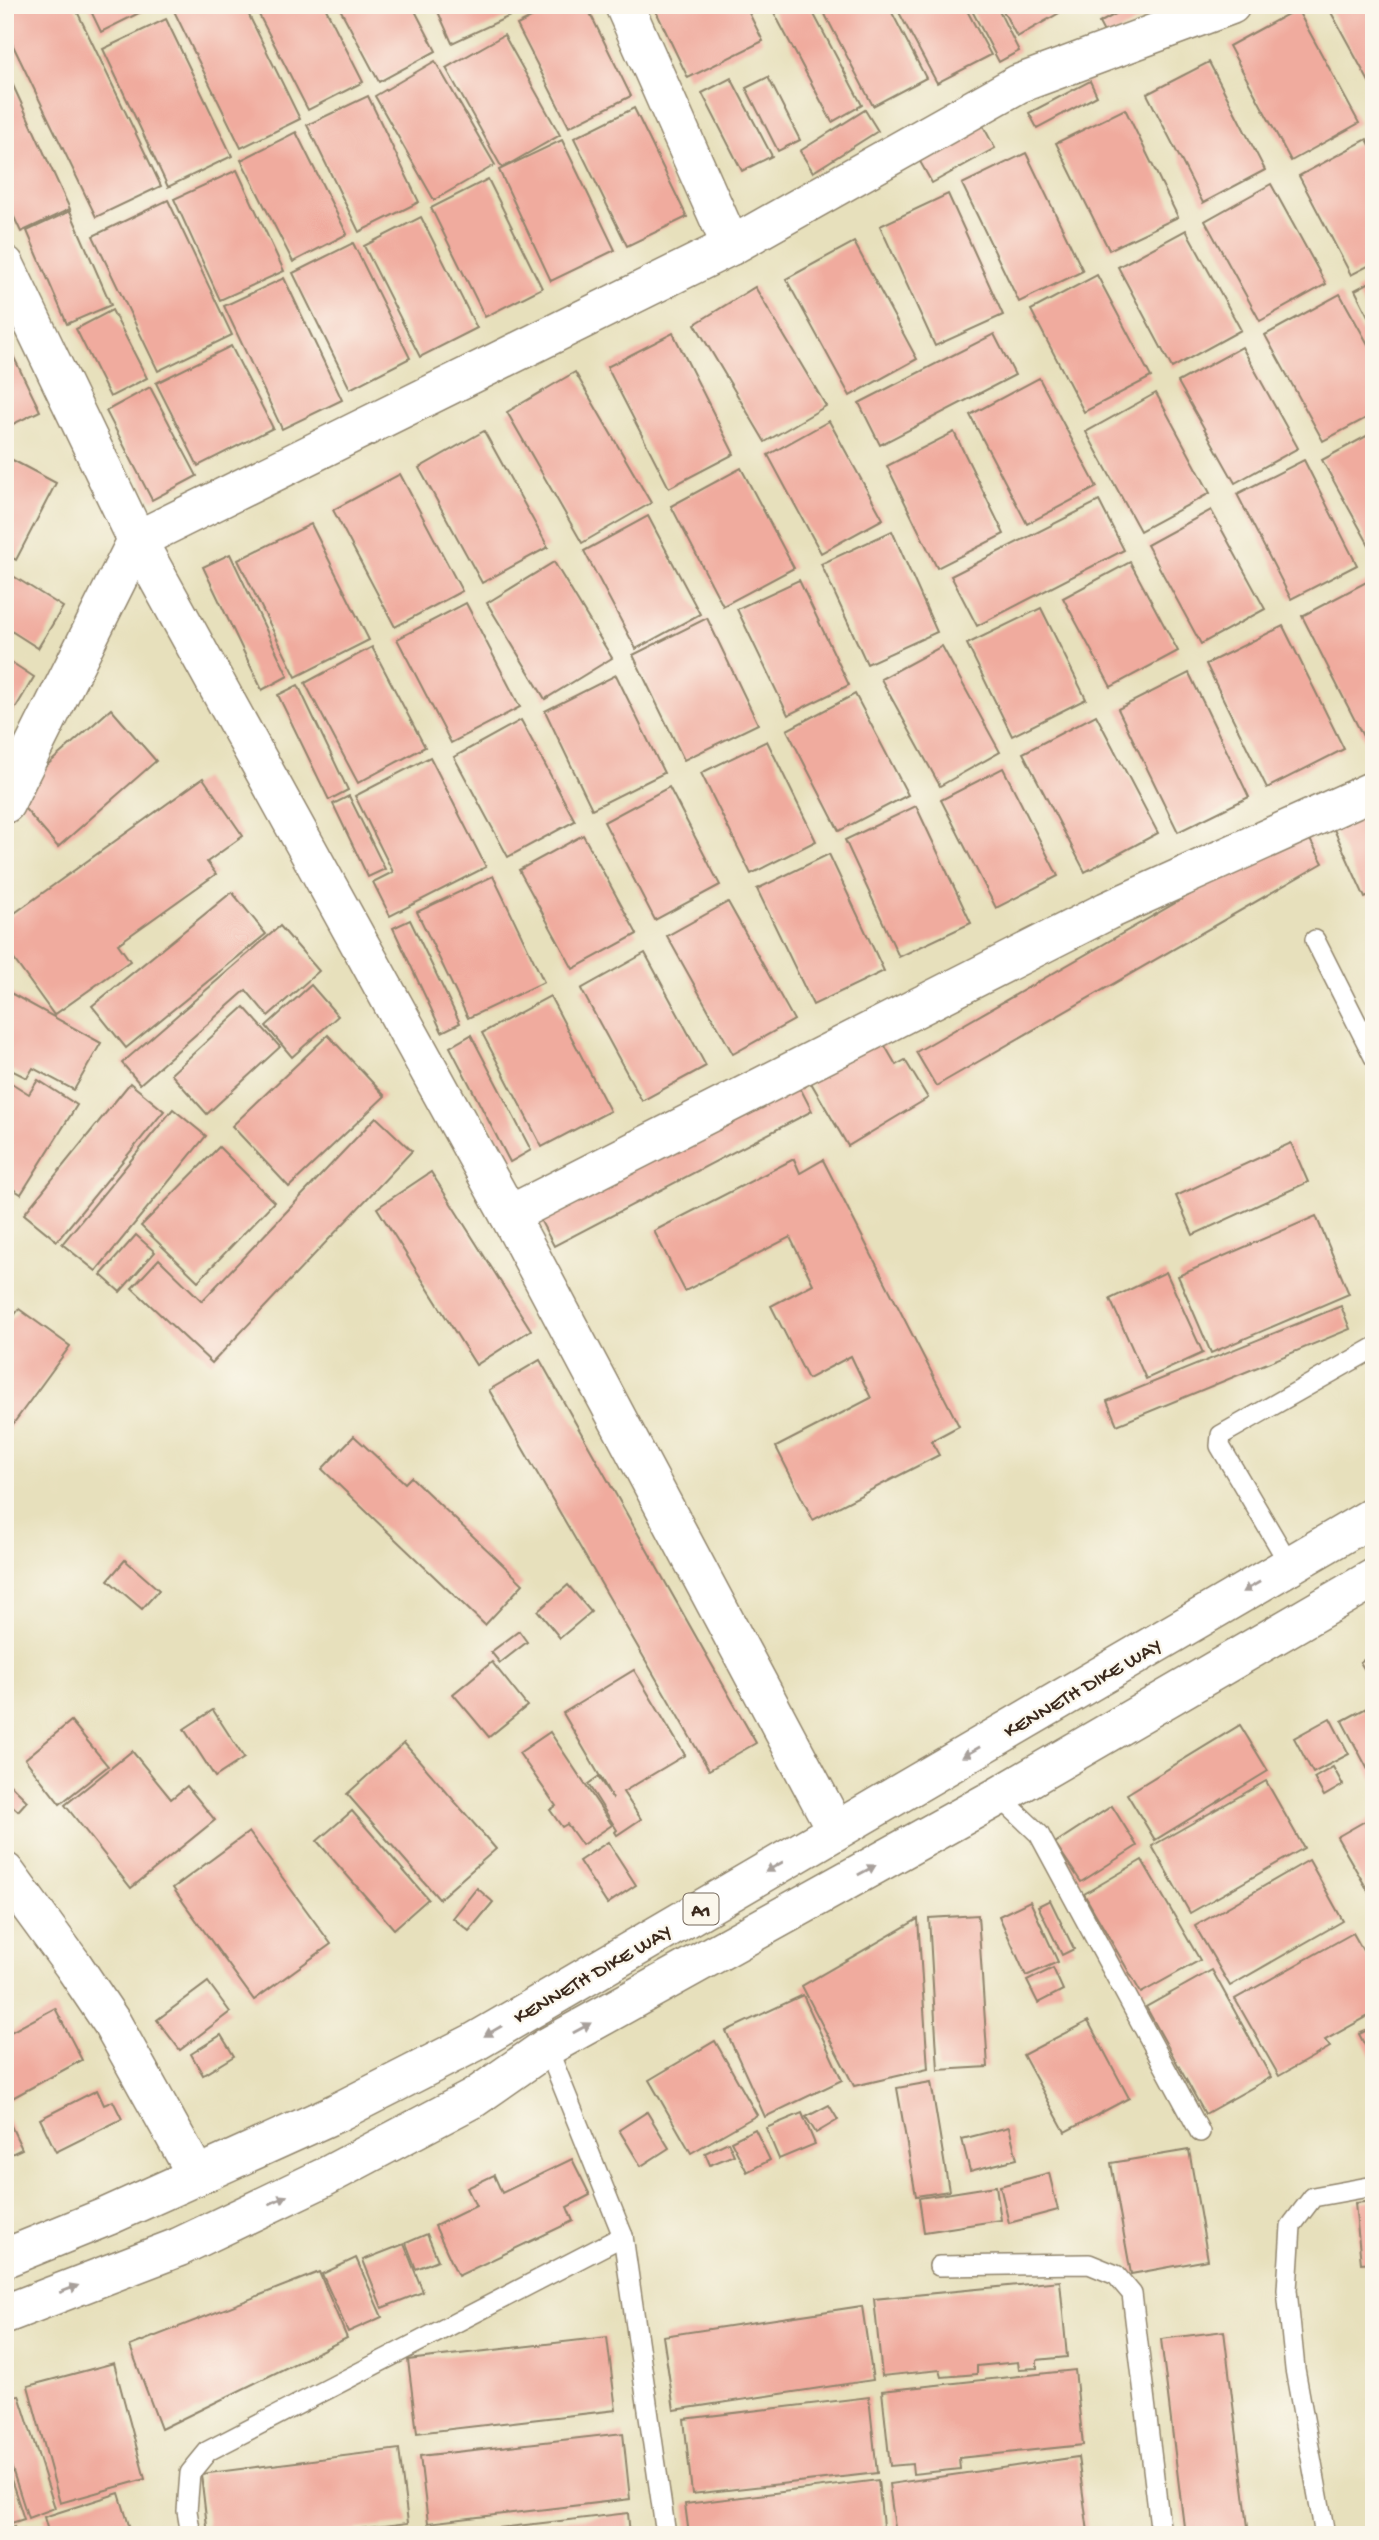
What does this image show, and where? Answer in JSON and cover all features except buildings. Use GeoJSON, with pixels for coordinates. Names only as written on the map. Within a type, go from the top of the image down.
{"type":"FeatureCollection","features":[{"type":"Feature","properties":{"kind":"main road"},"geometry":{"type":"LineString","coordinates":[[624,5],[731,246]]}},
{"type":"Feature","properties":{"kind":"main road"},"geometry":{"type":"LineString","coordinates":[[5,804],[137,540],[731,246],[1018,84],[1231,5]]}},
{"type":"Feature","properties":{"kind":"main road"},"geometry":{"type":"LineString","coordinates":[[5,265],[137,540],[509,1215],[836,1830]]}},
{"type":"Feature","properties":{"kind":"main road"},"geometry":{"type":"LineString","coordinates":[[509,1215],[1107,911],[1374,790]]}},
{"type":"Feature","properties":{"kind":"main road","name":"KENNETH DIKE WAY"},"geometry":{"type":"LineString","coordinates":[[5,2258],[336,2113],[473,2043],[1374,1516]]}},
{"type":"Feature","properties":{"kind":"main road","name":"KENNETH DIKE WAY"},"geometry":{"type":"LineString","coordinates":[[5,2314],[178,2247],[323,2178],[474,2098],[547,2047],[999,1796],[1374,1578]]}},
{"type":"Feature","properties":{"kind":"main road"},"geometry":{"type":"LineString","coordinates":[[5,1872],[112,2023],[197,2176]]}},
{"type":"Feature","properties":{"kind":"lane"},"geometry":{"type":"LineString","coordinates":[[1315,940],[1374,1057]]}},
{"type":"Feature","properties":{"kind":"lane"},"geometry":{"type":"LineString","coordinates":[[1290,1565],[1220,1446],[1221,1435],[1374,1348]]}},
{"type":"Feature","properties":{"kind":"lane"},"geometry":{"type":"LineString","coordinates":[[999,1796],[1039,1834],[1200,2132]]}},
{"type":"Feature","properties":{"kind":"lane"},"geometry":{"type":"LineString","coordinates":[[547,2047],[623,2236],[666,2535]]}},
{"type":"Feature","properties":{"kind":"lane"},"geometry":{"type":"LineString","coordinates":[[1325,2535],[1295,2369],[1287,2290],[1291,2226],[1313,2197],[1374,2186]]}},
{"type":"Feature","properties":{"kind":"lane"},"geometry":{"type":"LineString","coordinates":[[191,2535],[187,2511],[190,2473],[208,2451],[623,2236]]}},
{"type":"Feature","properties":{"kind":"lane"},"geometry":{"type":"LineString","coordinates":[[939,2266],[1089,2264],[1116,2275],[1132,2294],[1161,2535]]}}]}
